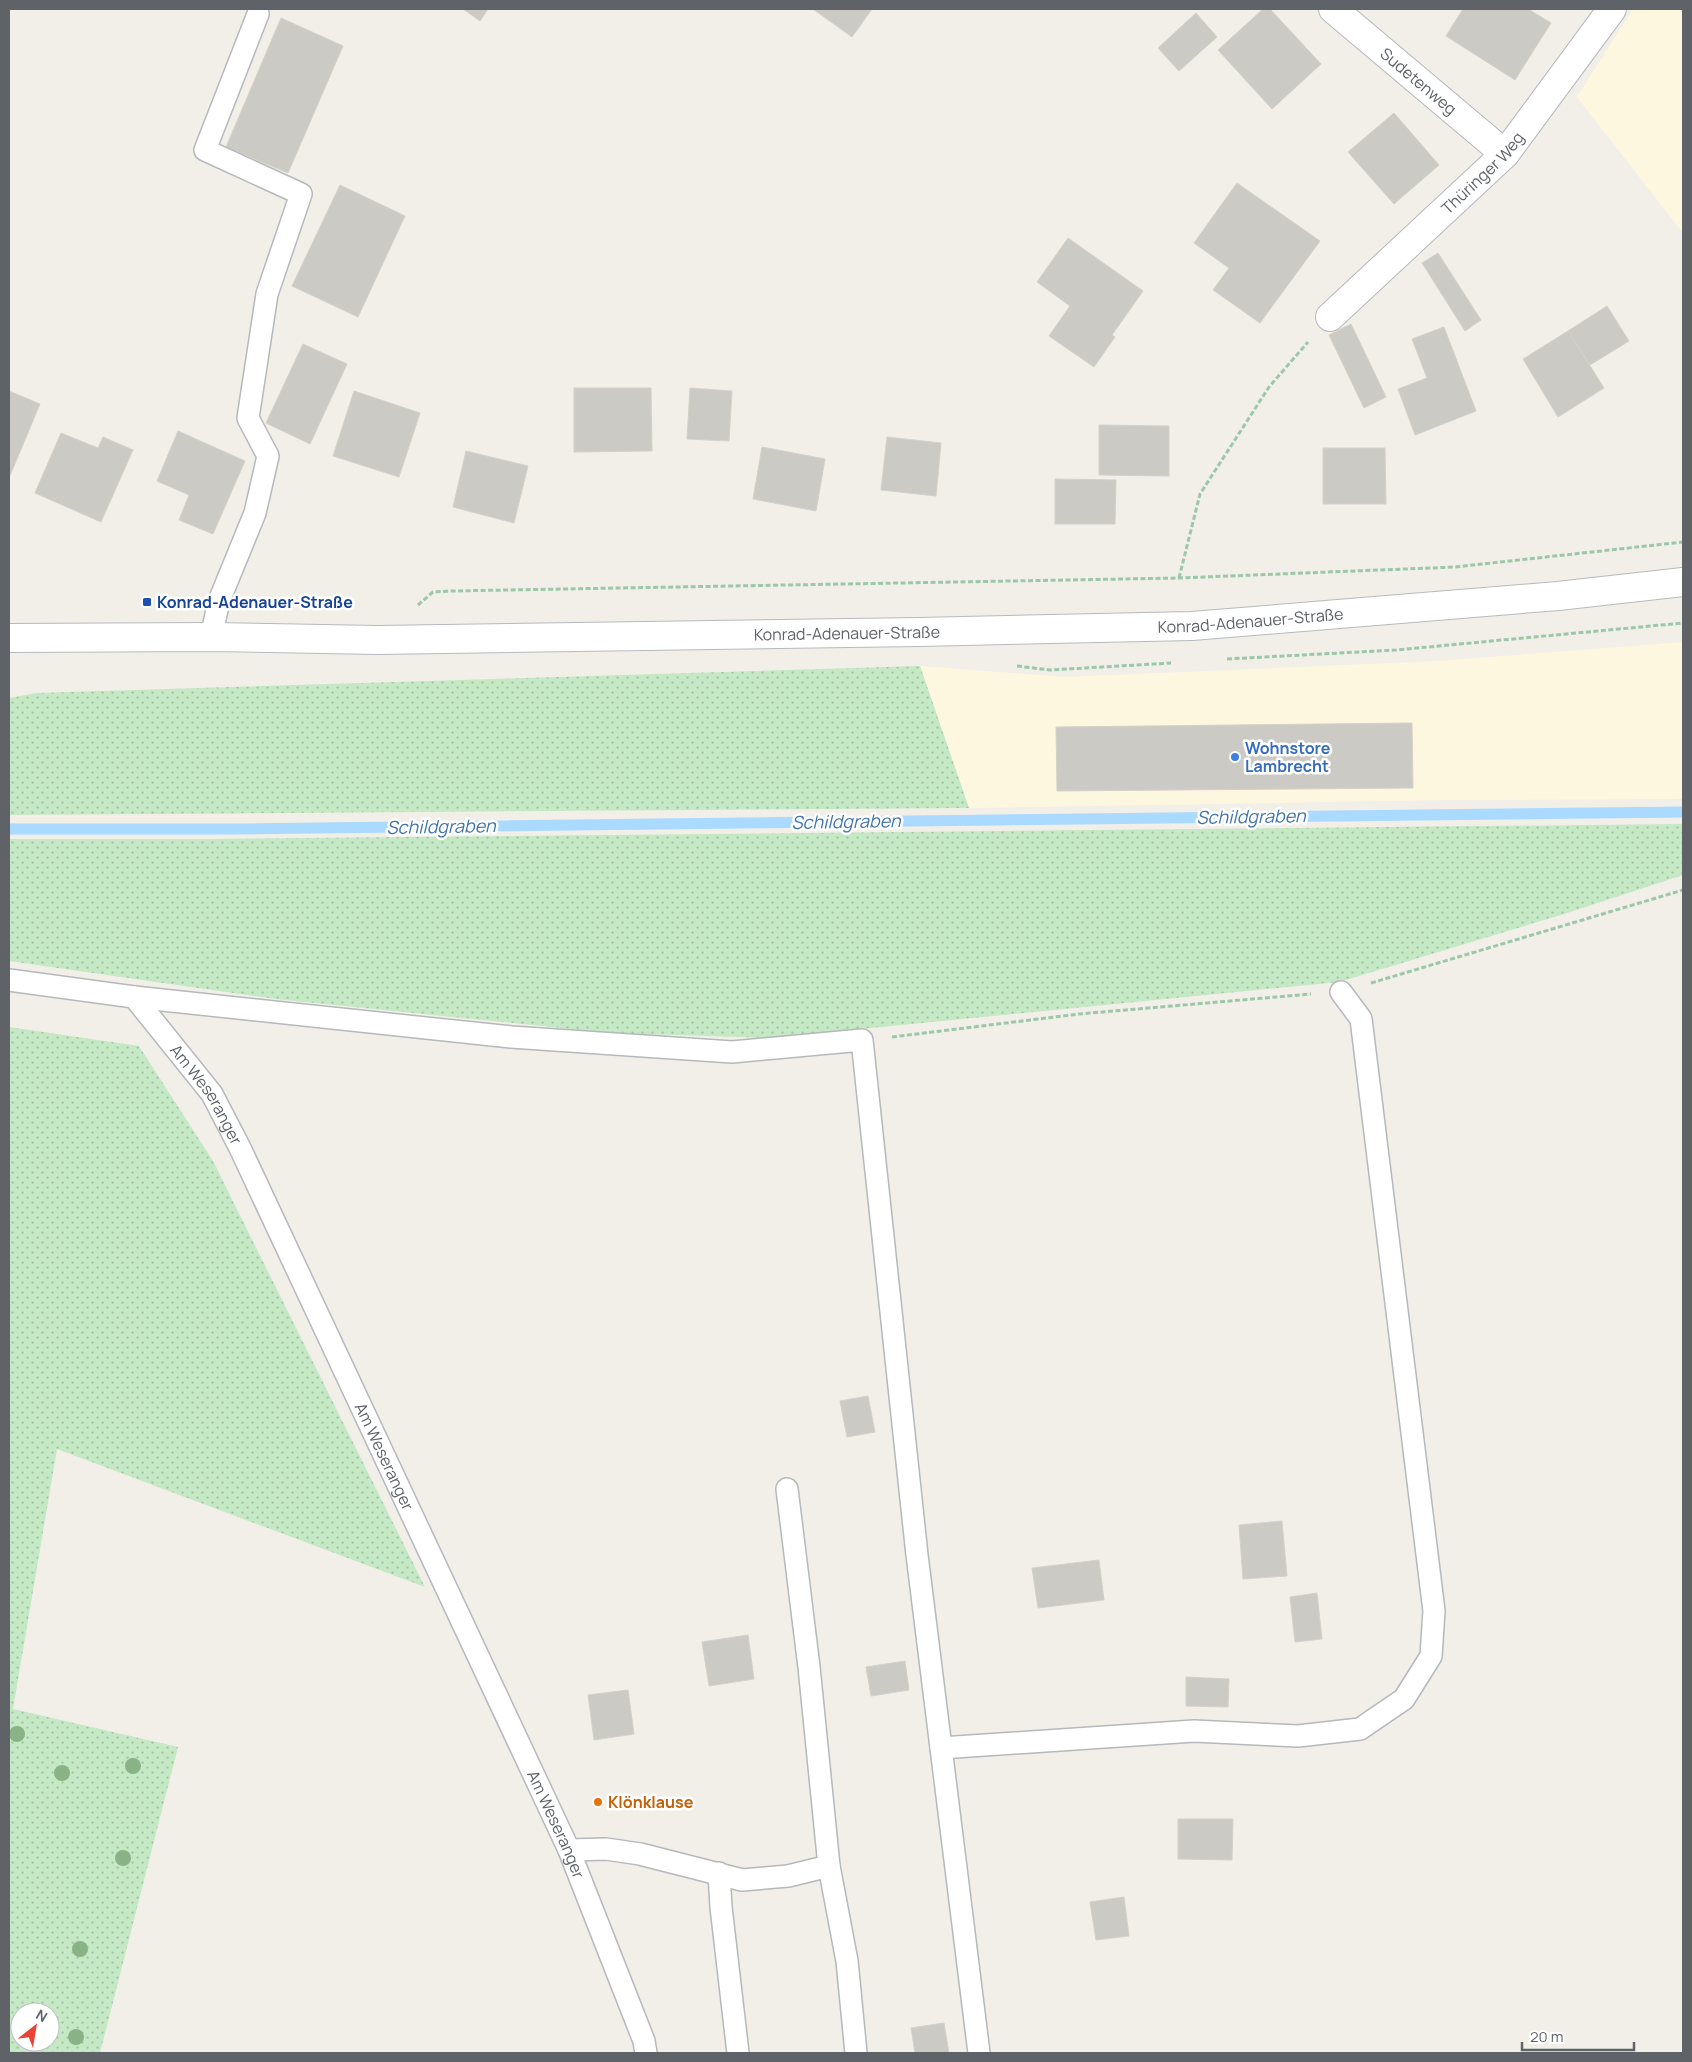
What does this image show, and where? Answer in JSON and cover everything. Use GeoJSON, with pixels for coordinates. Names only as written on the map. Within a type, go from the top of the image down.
{"type":"FeatureCollection","features":[{"type":"Feature","properties":{"kind":"main road","name":"Sudetenweg"},"geometry":{"type":"LineString","coordinates":[[1333,9],[1505,154]]}},
{"type":"Feature","properties":{"kind":"main road","name":"Thüringer Weg"},"geometry":{"type":"LineString","coordinates":[[1330,317],[1505,154],[1612,9]]}},
{"type":"Feature","properties":{"kind":"main road","name":"Konrad-Adenauer-Straße"},"geometry":{"type":"LineString","coordinates":[[9,638],[212,637],[378,640],[1192,626],[1558,596],[1683,582]]}},
{"type":"Feature","properties":{"kind":"lane"},"geometry":{"type":"LineString","coordinates":[[212,637],[219,600],[255,513],[268,456],[248,418],[267,294],[301,194],[205,150],[258,14]]}},
{"type":"Feature","properties":{"kind":"lane"},"geometry":{"type":"LineString","coordinates":[[9,980],[134,997],[511,1037],[732,1052],[862,1040],[916,1545],[979,2053]]}},
{"type":"Feature","properties":{"kind":"lane"},"geometry":{"type":"LineString","coordinates":[[941,1748],[1194,1730],[1298,1736],[1360,1729],[1404,1699],[1431,1656],[1434,1611],[1361,1019],[1341,992]]}},
{"type":"Feature","properties":{"kind":"lane","name":"Am Weseranger"},"geometry":{"type":"LineString","coordinates":[[134,997],[212,1094],[240,1148],[570,1850],[644,2040],[646,2053]]}},
{"type":"Feature","properties":{"kind":"lane"},"geometry":{"type":"LineString","coordinates":[[787,1489],[809,1667],[829,1866],[847,1962],[856,2053]]}},
{"type":"Feature","properties":{"kind":"lane"},"geometry":{"type":"LineString","coordinates":[[570,1850],[606,1849],[623,1851],[742,1880],[788,1876],[829,1866]]}},
{"type":"Feature","properties":{"kind":"lane"},"geometry":{"type":"LineString","coordinates":[[719,1873],[721,1907],[738,2053]]}},
{"type":"Feature","properties":{"kind":"path"},"geometry":{"type":"LineString","coordinates":[[1179,578],[1200,494],[1269,387],[1330,317]]}},
{"type":"Feature","properties":{"kind":"path"},"geometry":{"type":"LineString","coordinates":[[378,640],[433,592],[1179,578],[1455,567],[1683,542]]}},
{"type":"Feature","properties":{"kind":"path"},"geometry":{"type":"LineString","coordinates":[[862,1040],[1079,1014],[1341,992],[1683,890]]}},
{"type":"Feature","properties":{"kind":"shaded area"},"geometry":{"type":"Polygon","coordinates":[[[1633,9],[1683,9],[1683,233],[1577,97],[1633,9]]]}},
{"type":"Feature","properties":{"kind":"shaded area"},"geometry":{"type":"Polygon","coordinates":[[[1683,642],[1683,799],[1449,800],[969,808],[920,666],[1066,677],[1438,661],[1683,642]]]}},
{"type":"Feature","properties":{"kind":"green space"},"geometry":{"type":"Polygon","coordinates":[[[920,666],[969,808],[9,815],[9,698],[37,693],[920,666]]]}},
{"type":"Feature","properties":{"kind":"green space"},"geometry":{"type":"Polygon","coordinates":[[[1683,824],[1683,875],[1564,914],[1339,982],[769,1038],[610,1033],[276,999],[9,961],[9,839],[217,839],[1683,824]]]}},
{"type":"Feature","properties":{"kind":"green space"},"geometry":{"type":"Polygon","coordinates":[[[9,1027],[139,1046],[213,1161],[425,1587],[57,1449],[13,1709],[178,1747],[100,2053],[9,2053],[9,1027]]]}},
{"type":"Feature","properties":{"kind":"building"},"geometry":{"type":"Polygon","coordinates":[[[463,9],[488,9],[480,21],[463,9]]]}},
{"type":"Feature","properties":{"kind":"building"},"geometry":{"type":"Polygon","coordinates":[[[813,9],[872,9],[852,37],[813,9]]]}},
{"type":"Feature","properties":{"kind":"building"},"geometry":{"type":"Polygon","coordinates":[[[1263,9],[1270,9],[1321,64],[1272,109],[1218,50],[1263,9]]]}},
{"type":"Feature","properties":{"kind":"building"},"geometry":{"type":"Polygon","coordinates":[[[1463,9],[1528,9],[1551,23],[1515,80],[1446,36],[1463,9]]]}},
{"type":"Feature","properties":{"kind":"building"},"geometry":{"type":"Polygon","coordinates":[[[1196,13],[1217,37],[1179,71],[1158,48],[1196,13]]]}},
{"type":"Feature","properties":{"kind":"building"},"geometry":{"type":"Polygon","coordinates":[[[281,18],[343,46],[288,173],[226,147],[281,18]]]}},
{"type":"Feature","properties":{"kind":"building"},"geometry":{"type":"Polygon","coordinates":[[[1394,113],[1439,165],[1394,204],[1348,152],[1394,113]]]}},
{"type":"Feature","properties":{"kind":"building"},"geometry":{"type":"Polygon","coordinates":[[[1237,183],[1320,241],[1260,323],[1213,290],[1229,268],[1194,243],[1237,183]]]}},
{"type":"Feature","properties":{"kind":"building"},"geometry":{"type":"Polygon","coordinates":[[[340,185],[405,216],[358,317],[292,286],[340,185]]]}},
{"type":"Feature","properties":{"kind":"building"},"geometry":{"type":"Polygon","coordinates":[[[1068,238],[1143,291],[1112,335],[1115,337],[1094,367],[1049,336],[1070,306],[1037,282],[1068,238]]]}},
{"type":"Feature","properties":{"kind":"building"},"geometry":{"type":"Polygon","coordinates":[[[1438,253],[1481,320],[1465,331],[1422,263],[1438,253]]]}},
{"type":"Feature","properties":{"kind":"building"},"geometry":{"type":"Polygon","coordinates":[[[1607,306],[1629,341],[1590,365],[1568,331],[1607,306]]]}},
{"type":"Feature","properties":{"kind":"building"},"geometry":{"type":"Polygon","coordinates":[[[1351,324],[1386,397],[1364,408],[1329,335],[1351,324]]]}},
{"type":"Feature","properties":{"kind":"building"},"geometry":{"type":"Polygon","coordinates":[[[1444,327],[1476,411],[1415,435],[1398,389],[1427,378],[1412,339],[1444,327]]]}},
{"type":"Feature","properties":{"kind":"building"},"geometry":{"type":"Polygon","coordinates":[[[1568,331],[1604,388],[1558,417],[1523,359],[1568,331]]]}},
{"type":"Feature","properties":{"kind":"building"},"geometry":{"type":"Polygon","coordinates":[[[303,344],[347,364],[310,444],[266,423],[303,344]]]}},
{"type":"Feature","properties":{"kind":"building"},"geometry":{"type":"Polygon","coordinates":[[[574,388],[651,388],[652,451],[574,452],[574,388]]]}},
{"type":"Feature","properties":{"kind":"building"},"geometry":{"type":"Polygon","coordinates":[[[690,388],[732,391],[729,441],[687,439],[690,388]]]}},
{"type":"Feature","properties":{"kind":"building"},"geometry":{"type":"Polygon","coordinates":[[[9,391],[40,404],[9,478],[9,391]]]}},
{"type":"Feature","properties":{"kind":"building"},"geometry":{"type":"Polygon","coordinates":[[[354,391],[420,413],[399,477],[333,456],[354,391]]]}},
{"type":"Feature","properties":{"kind":"building"},"geometry":{"type":"Polygon","coordinates":[[[1099,425],[1169,426],[1169,476],[1099,475],[1099,425]]]}},
{"type":"Feature","properties":{"kind":"building"},"geometry":{"type":"Polygon","coordinates":[[[178,431],[245,461],[213,534],[179,520],[189,495],[157,481],[178,431]]]}},
{"type":"Feature","properties":{"kind":"building"},"geometry":{"type":"Polygon","coordinates":[[[61,433],[98,448],[103,437],[133,450],[101,522],[35,493],[61,433]]]}},
{"type":"Feature","properties":{"kind":"building"},"geometry":{"type":"Polygon","coordinates":[[[887,437],[941,443],[936,496],[881,490],[887,437]]]}},
{"type":"Feature","properties":{"kind":"building"},"geometry":{"type":"Polygon","coordinates":[[[762,447],[825,459],[816,511],[753,499],[762,447]]]}},
{"type":"Feature","properties":{"kind":"building"},"geometry":{"type":"Polygon","coordinates":[[[1323,448],[1385,448],[1386,504],[1323,504],[1323,448]]]}},
{"type":"Feature","properties":{"kind":"building"},"geometry":{"type":"Polygon","coordinates":[[[466,451],[528,466],[514,523],[453,507],[466,451]]]}},
{"type":"Feature","properties":{"kind":"building"},"geometry":{"type":"Polygon","coordinates":[[[1055,479],[1116,480],[1115,524],[1055,524],[1055,479]]]}},
{"type":"Feature","properties":{"kind":"building"},"geometry":{"type":"Polygon","coordinates":[[[1412,723],[1413,788],[1057,791],[1056,727],[1412,723]]]}},
{"type":"Feature","properties":{"kind":"building"},"geometry":{"type":"Polygon","coordinates":[[[868,1396],[875,1432],[847,1437],[840,1401],[868,1396]]]}},
{"type":"Feature","properties":{"kind":"building"},"geometry":{"type":"Polygon","coordinates":[[[1282,1521],[1287,1576],[1243,1579],[1239,1525],[1282,1521]]]}},
{"type":"Feature","properties":{"kind":"building"},"geometry":{"type":"Polygon","coordinates":[[[1099,1560],[1104,1600],[1038,1608],[1032,1568],[1099,1560]]]}},
{"type":"Feature","properties":{"kind":"building"},"geometry":{"type":"Polygon","coordinates":[[[1317,1593],[1322,1639],[1295,1642],[1290,1597],[1317,1593]]]}},
{"type":"Feature","properties":{"kind":"building"},"geometry":{"type":"Polygon","coordinates":[[[748,1635],[754,1679],[709,1686],[702,1642],[748,1635]]]}},
{"type":"Feature","properties":{"kind":"building"},"geometry":{"type":"Polygon","coordinates":[[[905,1661],[909,1690],[871,1696],[866,1667],[905,1661]]]}},
{"type":"Feature","properties":{"kind":"building"},"geometry":{"type":"Polygon","coordinates":[[[1186,1677],[1229,1679],[1228,1707],[1186,1706],[1186,1677]]]}},
{"type":"Feature","properties":{"kind":"building"},"geometry":{"type":"Polygon","coordinates":[[[628,1690],[634,1734],[594,1740],[588,1695],[628,1690]]]}},
{"type":"Feature","properties":{"kind":"building"},"geometry":{"type":"Polygon","coordinates":[[[1178,1819],[1233,1819],[1232,1860],[1178,1859],[1178,1819]]]}},
{"type":"Feature","properties":{"kind":"building"},"geometry":{"type":"Polygon","coordinates":[[[1124,1897],[1129,1936],[1096,1940],[1090,1902],[1124,1897]]]}},
{"type":"Feature","properties":{"kind":"building"},"geometry":{"type":"Polygon","coordinates":[[[944,2023],[949,2053],[915,2053],[911,2028],[944,2023]]]}},
{"type":"Feature","properties":{"kind":"waterway","name":"Schildgraben"},"geometry":{"type":"LineString","coordinates":[[9,829],[229,829],[1683,812]]}},
{"type":"Feature","properties":{"kind":"place","name":"Konrad-Adenauer-Straße"},"geometry":{"type":"Point","coordinates":[147,602]}},
{"type":"Feature","properties":{"kind":"place","name":"Wohnstore Lambrecht"},"geometry":{"type":"Point","coordinates":[1235,757]}},
{"type":"Feature","properties":{"kind":"place","name":"Klönklause"},"geometry":{"type":"Point","coordinates":[598,1802]}}]}
